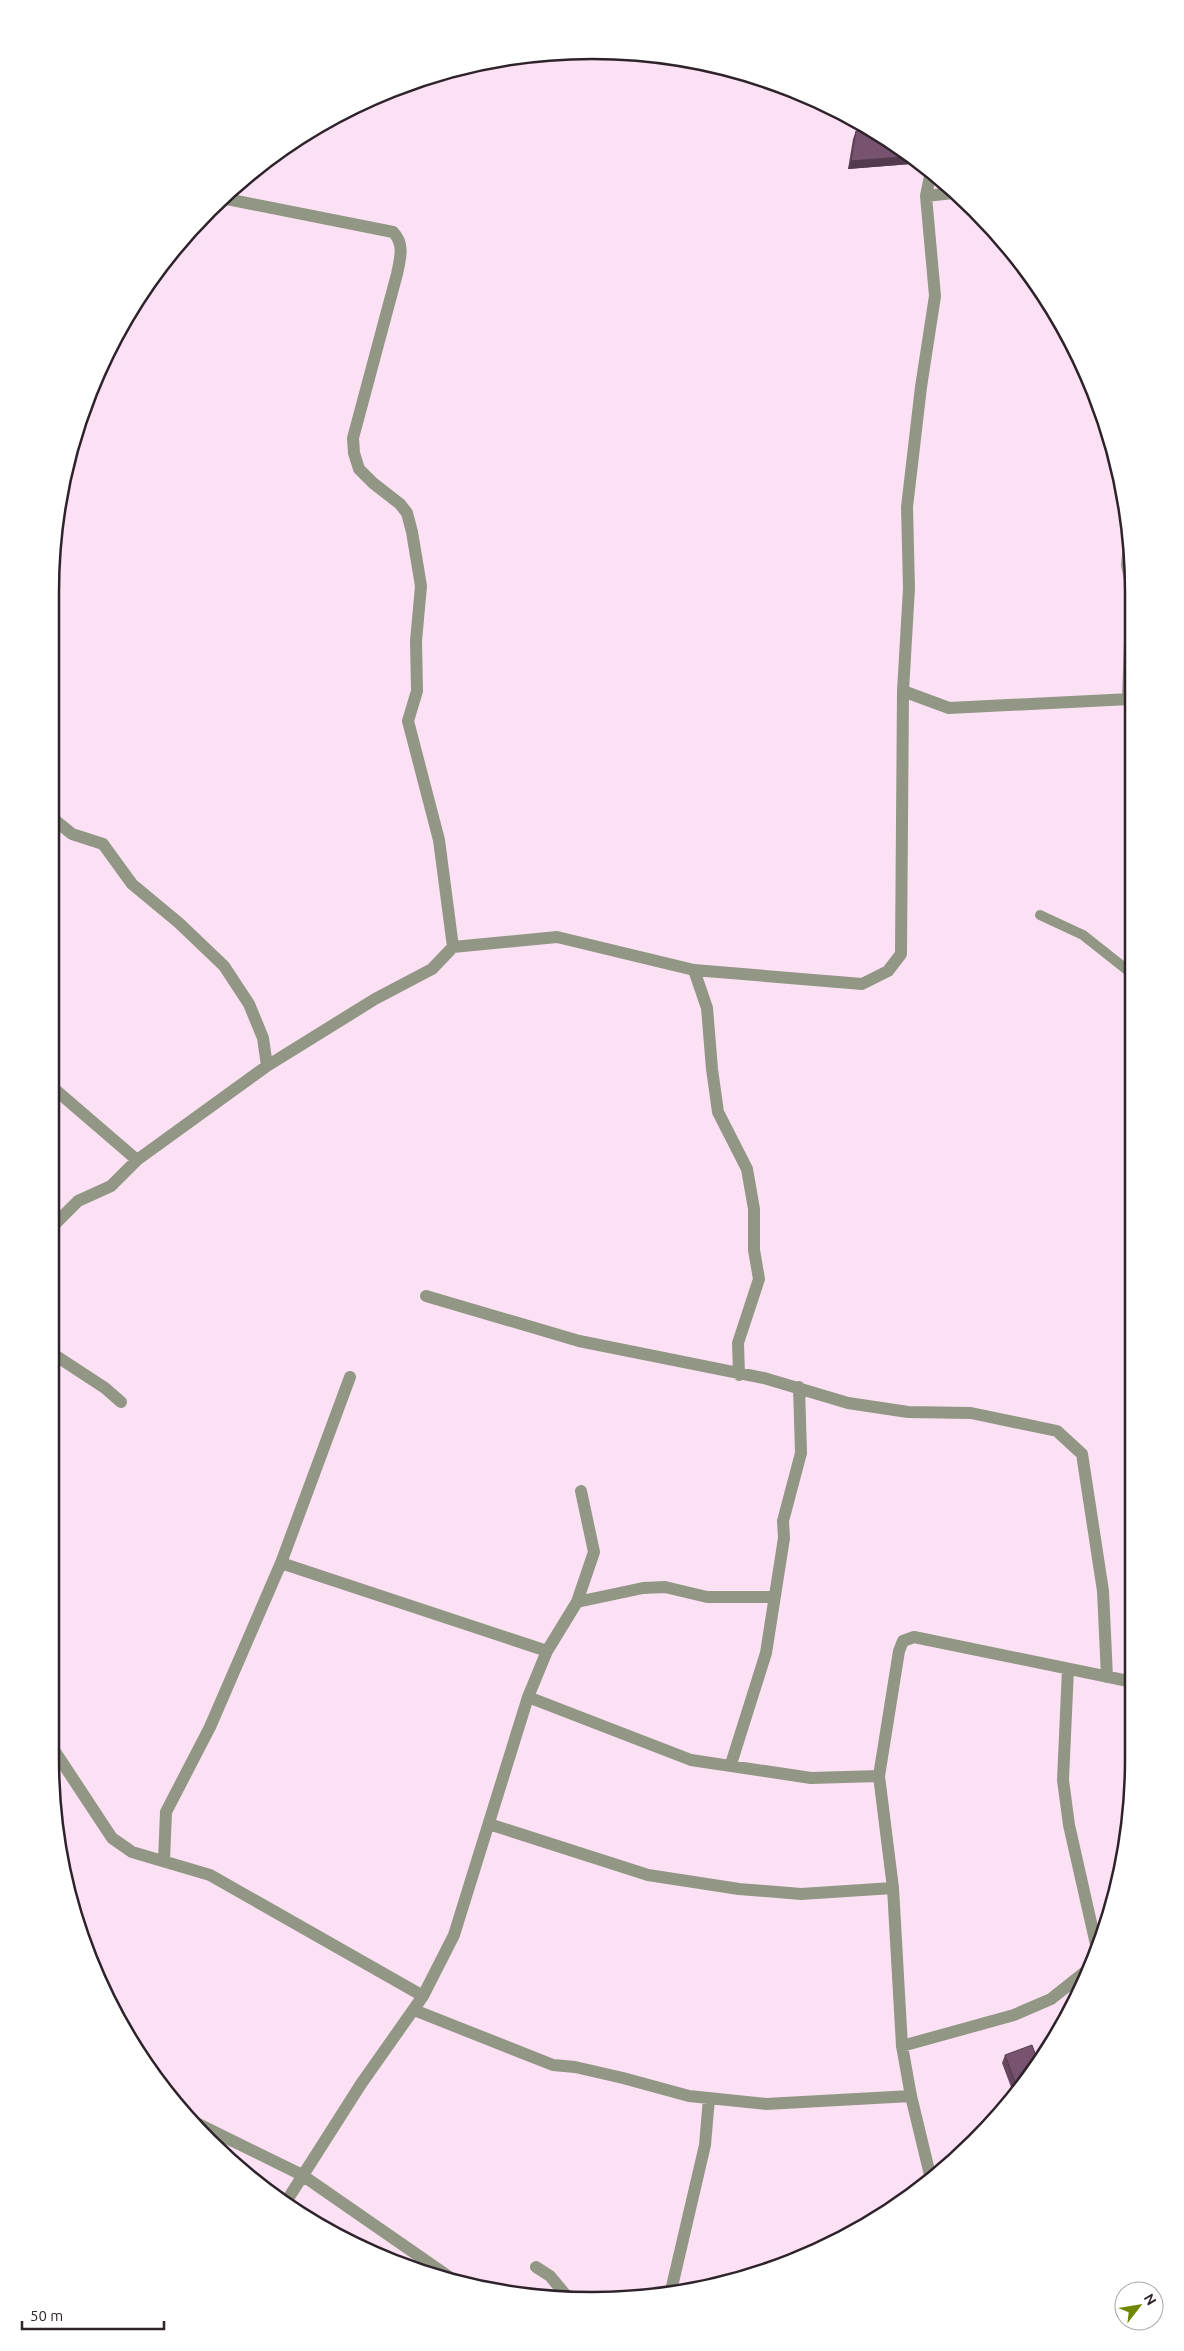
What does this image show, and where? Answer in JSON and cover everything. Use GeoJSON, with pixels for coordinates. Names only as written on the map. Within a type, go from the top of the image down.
{"type":"FeatureCollection","features":[{"type":"Feature","properties":{"kind":"street"},"geometry":{"type":"LineString","coordinates":[[59,1219],[78,1201],[111,1186],[138,1160],[267,1066],[375,999],[432,969],[453,947],[557,938],[694,970],[862,984],[888,971],[901,954],[903,691],[909,588],[907,507],[921,387],[935,296],[926,196],[929,179]]}},
{"type":"Feature","properties":{"kind":"street"},"geometry":{"type":"LineString","coordinates":[[926,196],[947,194]]}},
{"type":"Feature","properties":{"kind":"street"},"geometry":{"type":"LineString","coordinates":[[231,200],[393,232],[400,239],[401,250],[397,274],[353,438],[354,453],[360,469],[373,483],[394,498],[407,513],[412,532],[421,586],[416,641],[417,691],[408,721],[438,840],[453,947]]}},
{"type":"Feature","properties":{"kind":"street"},"geometry":{"type":"LineString","coordinates":[[903,691],[949,708],[1125,699]]}},
{"type":"Feature","properties":{"kind":"street"},"geometry":{"type":"LineString","coordinates":[[59,823],[72,834],[103,844],[132,884],[179,923],[224,966],[249,1004],[263,1038],[267,1066]]}},
{"type":"Feature","properties":{"kind":"street"},"geometry":{"type":"LineString","coordinates":[[694,970],[706,1008],[718,1112],[747,1169],[754,1209],[754,1250],[759,1279],[738,1343],[739,1375]]}},
{"type":"Feature","properties":{"kind":"street"},"geometry":{"type":"LineString","coordinates":[[59,1093],[138,1160]]}},
{"type":"Feature","properties":{"kind":"street"},"geometry":{"type":"LineString","coordinates":[[426,1296],[578,1341],[799,1387],[857,1405],[908,1412],[971,1412],[1058,1431],[1082,1454],[1102,1591],[1107,1677]]}},
{"type":"Feature","properties":{"kind":"street"},"geometry":{"type":"LineString","coordinates":[[59,1358],[100,1384],[121,1402]]}},
{"type":"Feature","properties":{"kind":"street"},"geometry":{"type":"LineString","coordinates":[[164,1860],[166,1812],[210,1727],[281,1563],[350,1377]]}},
{"type":"Feature","properties":{"kind":"street"},"geometry":{"type":"LineString","coordinates":[[731,1764],[766,1653],[784,1538],[783,1521],[800,1453],[799,1387]]}},
{"type":"Feature","properties":{"kind":"street"},"geometry":{"type":"LineString","coordinates":[[289,2197],[361,2084],[423,1996],[454,1935],[528,1697],[547,1651],[577,1602],[594,1552],[580,1491]]}},
{"type":"Feature","properties":{"kind":"street"},"geometry":{"type":"LineString","coordinates":[[281,1563],[547,1651]]}},
{"type":"Feature","properties":{"kind":"street"},"geometry":{"type":"LineString","coordinates":[[577,1602],[643,1588],[665,1587],[707,1598],[774,1597]]}},
{"type":"Feature","properties":{"kind":"street"},"geometry":{"type":"LineString","coordinates":[[929,2172],[911,2096],[902,2046],[893,1888],[879,1776],[898,1652],[903,1641],[914,1637],[1125,1681]]}},
{"type":"Feature","properties":{"kind":"street"},"geometry":{"type":"LineString","coordinates":[[1068,1669],[1063,1780],[1069,1824],[1094,1937]]}},
{"type":"Feature","properties":{"kind":"street"},"geometry":{"type":"LineString","coordinates":[[528,1697],[691,1760],[731,1764],[811,1778],[879,1776]]}},
{"type":"Feature","properties":{"kind":"street"},"geometry":{"type":"LineString","coordinates":[[59,1758],[112,1838],[132,1852],[210,1875],[423,1996]]}},
{"type":"Feature","properties":{"kind":"street"},"geometry":{"type":"LineString","coordinates":[[489,1824],[648,1875],[739,1889],[802,1894],[893,1888]]}},
{"type":"Feature","properties":{"kind":"street"},"geometry":{"type":"LineString","coordinates":[[902,2046],[1014,2015],[1052,1999],[1078,1978]]}},
{"type":"Feature","properties":{"kind":"street"},"geometry":{"type":"LineString","coordinates":[[414,2010],[553,2065],[575,2067],[689,2096],[766,2104],[804,2100],[911,2096]]}},
{"type":"Feature","properties":{"kind":"street"},"geometry":{"type":"LineString","coordinates":[[672,2286],[705,2145],[709,2098]]}},
{"type":"Feature","properties":{"kind":"street"},"geometry":{"type":"LineString","coordinates":[[208,2129],[302,2175],[439,2270]]}},
{"type":"Feature","properties":{"kind":"street"},"geometry":{"type":"LineString","coordinates":[[536,2267],[550,2276],[562,2291]]}},
{"type":"Feature","properties":{"kind":"lane"},"geometry":{"type":"LineString","coordinates":[[1040,915],[1083,934],[1125,968]]}},
{"type":"Feature","properties":{"kind":"building"},"geometry":{"type":"Polygon","coordinates":[[[856,131],[860,131],[900,157],[851,161],[856,131]]]}},
{"type":"Feature","properties":{"kind":"building"},"geometry":{"type":"Polygon","coordinates":[[[1032,2045],[1035,2054],[1016,2083],[1005,2055],[1032,2045]]]}}]}
